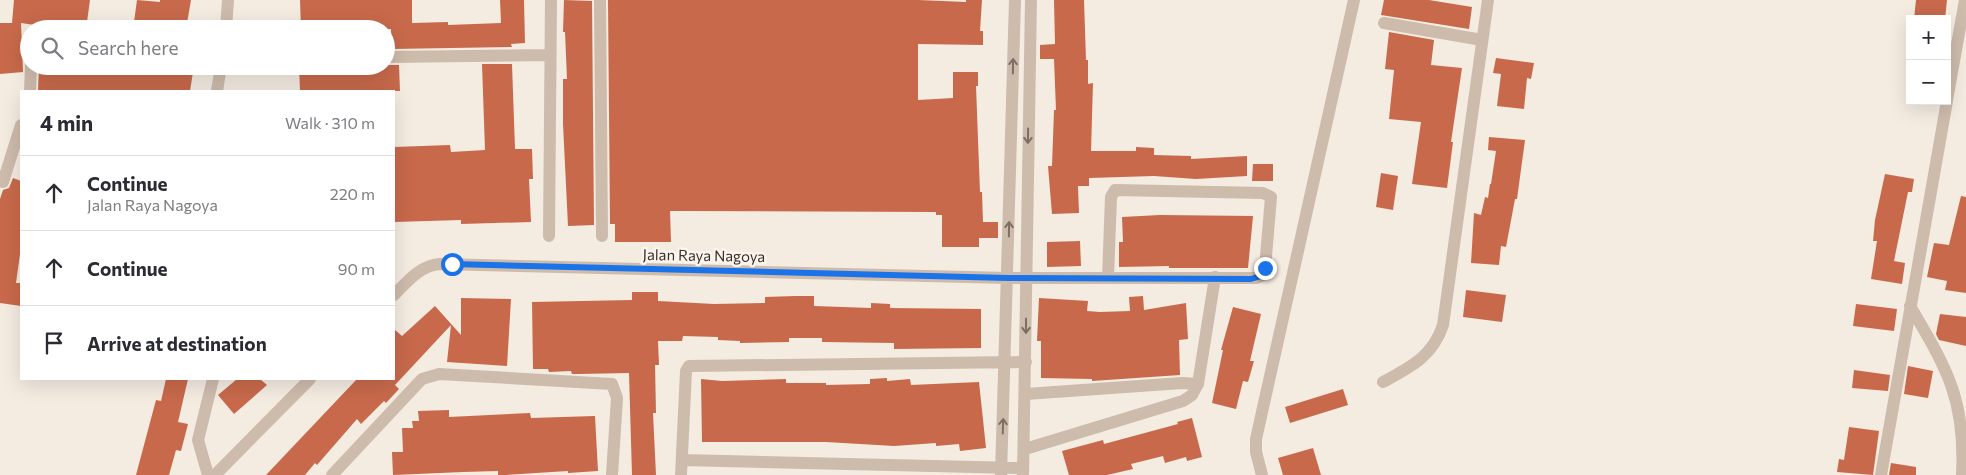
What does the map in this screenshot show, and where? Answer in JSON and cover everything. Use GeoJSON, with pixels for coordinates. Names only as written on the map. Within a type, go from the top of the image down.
{"type":"FeatureCollection","features":[{"type":"Feature","properties":{"kind":"street"},"geometry":{"type":"LineString","coordinates":[[227,20],[228,0]]}},
{"type":"Feature","properties":{"kind":"street"},"geometry":{"type":"LineString","coordinates":[[549,236],[551,0]]}},
{"type":"Feature","properties":{"kind":"street"},"geometry":{"type":"LineString","coordinates":[[600,0],[602,236]]}},
{"type":"Feature","properties":{"kind":"street"},"geometry":{"type":"LineString","coordinates":[[1001,471],[1015,0]]}},
{"type":"Feature","properties":{"kind":"street"},"geometry":{"type":"LineString","coordinates":[[682,460],[1023,472],[1026,394],[1031,0]]}},
{"type":"Feature","properties":{"kind":"street"},"geometry":{"type":"LineString","coordinates":[[1262,475],[1256,439],[1354,0]]}},
{"type":"Feature","properties":{"kind":"street"},"geometry":{"type":"LineString","coordinates":[[1384,382],[1422,359],[1433,346],[1443,325],[1488,0]]}},
{"type":"Feature","properties":{"kind":"street"},"geometry":{"type":"LineString","coordinates":[[1951,79],[1965,0]]}},
{"type":"Feature","properties":{"kind":"street"},"geometry":{"type":"LineString","coordinates":[[1384,23],[1482,40]]}},
{"type":"Feature","properties":{"kind":"street"},"geometry":{"type":"LineString","coordinates":[[395,57],[550,55]]}},
{"type":"Feature","properties":{"kind":"street"},"geometry":{"type":"LineString","coordinates":[[30,90],[31,75]]}},
{"type":"Feature","properties":{"kind":"street"},"geometry":{"type":"LineString","coordinates":[[217,90],[220,75]]}},
{"type":"Feature","properties":{"kind":"street"},"geometry":{"type":"LineString","coordinates":[[1881,475],[1946,105]]}},
{"type":"Feature","properties":{"kind":"street"},"geometry":{"type":"LineString","coordinates":[[3,182],[20,128]]}},
{"type":"Feature","properties":{"kind":"street","name":"Jalan Raya Nagoya"},"geometry":{"type":"LineString","coordinates":[[395,294],[417,272],[426,267],[440,264],[1008,278],[1026,277],[1108,278],[1215,277],[1251,279],[1263,274],[1272,203],[1269,195],[1115,190],[1111,197],[1108,278]]}},
{"type":"Feature","properties":{"kind":"street"},"geometry":{"type":"LineString","coordinates":[[1025,449],[1183,400],[1192,395],[1198,384],[1215,277]]}},
{"type":"Feature","properties":{"kind":"street"},"geometry":{"type":"LineString","coordinates":[[1910,306],[1960,394],[1965,420],[1962,475]]}},
{"type":"Feature","properties":{"kind":"street"},"geometry":{"type":"LineString","coordinates":[[682,475],[686,371],[689,366],[1026,362]]}},
{"type":"Feature","properties":{"kind":"street"},"geometry":{"type":"LineString","coordinates":[[332,475],[422,379],[439,374],[612,384],[616,398],[612,475]]}},
{"type":"Feature","properties":{"kind":"street"},"geometry":{"type":"LineString","coordinates":[[208,475],[198,440],[213,380]]}},
{"type":"Feature","properties":{"kind":"street"},"geometry":{"type":"LineString","coordinates":[[215,475],[309,380]]}},
{"type":"Feature","properties":{"kind":"street"},"geometry":{"type":"LineString","coordinates":[[1026,394],[1182,383],[1198,384]]}},
{"type":"Feature","properties":{"kind":"building"},"geometry":{"type":"Polygon","coordinates":[[[14,0],[90,0],[87,20],[20,20],[20,72],[0,74],[0,23],[12,23],[14,0]]]}},
{"type":"Feature","properties":{"kind":"building"},"geometry":{"type":"Polygon","coordinates":[[[137,0],[160,2],[160,0],[191,0],[188,20],[134,20],[137,0]]]}},
{"type":"Feature","properties":{"kind":"building"},"geometry":{"type":"Polygon","coordinates":[[[300,0],[412,0],[412,23],[448,22],[448,25],[501,23],[500,0],[524,0],[525,43],[511,44],[512,47],[395,49],[395,20],[301,20],[300,0]]]}},
{"type":"Feature","properties":{"kind":"building"},"geometry":{"type":"Polygon","coordinates":[[[564,0],[592,1],[594,225],[568,226],[563,124],[563,79],[567,79],[565,32],[563,32],[564,0]]]}},
{"type":"Feature","properties":{"kind":"building"},"geometry":{"type":"Polygon","coordinates":[[[608,0],[918,0],[966,2],[966,0],[982,0],[980,31],[983,31],[983,45],[918,44],[918,100],[953,98],[953,72],[978,72],[978,86],[976,86],[983,222],[998,222],[998,238],[979,238],[979,247],[942,247],[942,215],[936,215],[936,212],[670,211],[671,242],[615,242],[615,224],[610,224],[608,0]]]}},
{"type":"Feature","properties":{"kind":"building"},"geometry":{"type":"Polygon","coordinates":[[[1054,0],[1084,0],[1088,84],[1093,83],[1091,151],[1136,151],[1136,147],[1154,148],[1154,155],[1191,156],[1191,159],[1247,156],[1247,176],[1196,179],[1154,176],[1089,178],[1089,186],[1078,186],[1079,213],[1052,214],[1048,166],[1052,166],[1054,110],[1056,110],[1054,59],[1040,59],[1040,45],[1055,44],[1054,0]]]}},
{"type":"Feature","properties":{"kind":"building"},"geometry":{"type":"Polygon","coordinates":[[[1384,0],[1429,0],[1472,7],[1469,29],[1381,15],[1384,0]]]}},
{"type":"Feature","properties":{"kind":"building"},"geometry":{"type":"Polygon","coordinates":[[[1916,0],[1947,0],[1945,15],[1914,15],[1916,0]]]}},
{"type":"Feature","properties":{"kind":"building"},"geometry":{"type":"Polygon","coordinates":[[[1389,32],[1434,40],[1431,65],[1462,68],[1451,142],[1453,142],[1447,188],[1412,184],[1421,122],[1389,119],[1394,70],[1385,69],[1389,32]]]}},
{"type":"Feature","properties":{"kind":"building"},"geometry":{"type":"Polygon","coordinates":[[[1496,58],[1534,63],[1531,79],[1527,78],[1524,109],[1497,106],[1501,74],[1493,73],[1496,58]]]}},
{"type":"Feature","properties":{"kind":"building"},"geometry":{"type":"Polygon","coordinates":[[[482,64],[512,64],[515,149],[532,149],[533,179],[529,179],[531,222],[461,224],[461,220],[395,222],[395,147],[450,145],[451,152],[485,150],[482,64]]]}},
{"type":"Feature","properties":{"kind":"building"},"geometry":{"type":"Polygon","coordinates":[[[395,65],[399,65],[400,91],[300,90],[299,75],[395,75],[395,65]]]}},
{"type":"Feature","properties":{"kind":"building"},"geometry":{"type":"Polygon","coordinates":[[[39,75],[193,75],[190,90],[38,90],[39,75]]]}},
{"type":"Feature","properties":{"kind":"building"},"geometry":{"type":"Polygon","coordinates":[[[1489,137],[1525,140],[1517,199],[1515,199],[1506,247],[1501,246],[1499,265],[1471,263],[1474,213],[1481,215],[1485,197],[1488,198],[1496,151],[1488,150],[1489,137]]]}},
{"type":"Feature","properties":{"kind":"building"},"geometry":{"type":"Polygon","coordinates":[[[1253,164],[1273,164],[1273,181],[1252,181],[1253,164]]]}},
{"type":"Feature","properties":{"kind":"building"},"geometry":{"type":"Polygon","coordinates":[[[1381,173],[1398,176],[1393,210],[1376,207],[1381,173]]]}},
{"type":"Feature","properties":{"kind":"building"},"geometry":{"type":"Polygon","coordinates":[[[1885,174],[1914,179],[1912,192],[1908,192],[1894,261],[1905,263],[1902,284],[1871,279],[1877,241],[1873,241],[1875,220],[1885,174]]]}},
{"type":"Feature","properties":{"kind":"building"},"geometry":{"type":"Polygon","coordinates":[[[13,178],[20,181],[20,254],[16,283],[20,283],[20,306],[0,303],[0,199],[3,190],[9,188],[13,178]]]}},
{"type":"Feature","properties":{"kind":"building"},"geometry":{"type":"Polygon","coordinates":[[[1961,196],[1966,197],[1966,293],[1945,290],[1947,281],[1927,277],[1934,243],[1949,245],[1961,196]]]}},
{"type":"Feature","properties":{"kind":"building"},"geometry":{"type":"Polygon","coordinates":[[[1160,215],[1253,216],[1248,268],[1119,267],[1119,242],[1123,242],[1122,217],[1160,215]]]}},
{"type":"Feature","properties":{"kind":"building"},"geometry":{"type":"Polygon","coordinates":[[[1080,241],[1081,266],[1047,267],[1047,242],[1080,241]]]}},
{"type":"Feature","properties":{"kind":"building"},"geometry":{"type":"Polygon","coordinates":[[[1466,290],[1506,295],[1502,322],[1463,317],[1466,290]]]}},
{"type":"Feature","properties":{"kind":"building"},"geometry":{"type":"Polygon","coordinates":[[[632,292],[658,292],[658,301],[714,304],[765,303],[765,297],[814,296],[814,306],[871,308],[871,303],[890,304],[890,308],[981,309],[981,348],[894,349],[894,343],[822,342],[822,338],[789,338],[789,342],[740,343],[740,341],[718,340],[718,337],[683,336],[682,341],[658,341],[659,365],[655,365],[656,413],[653,413],[656,475],[632,475],[629,373],[572,374],[571,371],[549,372],[548,369],[533,369],[532,302],[632,300],[632,292]]]}},
{"type":"Feature","properties":{"kind":"building"},"geometry":{"type":"Polygon","coordinates":[[[1143,296],[1144,310],[1186,303],[1188,339],[1179,340],[1180,375],[1092,381],[1092,379],[1041,378],[1041,341],[1037,341],[1039,298],[1088,301],[1087,311],[1100,312],[1130,311],[1129,297],[1143,296]]]}},
{"type":"Feature","properties":{"kind":"building"},"geometry":{"type":"Polygon","coordinates":[[[461,298],[511,299],[507,366],[447,362],[451,325],[395,385],[399,389],[386,403],[384,401],[361,424],[357,419],[317,465],[315,463],[305,475],[266,475],[356,380],[395,380],[395,330],[402,336],[435,306],[461,335],[461,298]]]}},
{"type":"Feature","properties":{"kind":"building"},"geometry":{"type":"Polygon","coordinates":[[[1856,304],[1897,309],[1894,331],[1853,326],[1856,304]]]}},
{"type":"Feature","properties":{"kind":"building"},"geometry":{"type":"Polygon","coordinates":[[[1233,307],[1261,314],[1250,361],[1254,361],[1248,382],[1243,381],[1236,409],[1212,403],[1223,350],[1221,350],[1233,307]]]}},
{"type":"Feature","properties":{"kind":"building"},"geometry":{"type":"Polygon","coordinates":[[[1940,314],[1966,317],[1966,346],[1939,340],[1936,334],[1940,314]]]}},
{"type":"Feature","properties":{"kind":"building"},"geometry":{"type":"Polygon","coordinates":[[[1908,366],[1933,371],[1928,398],[1904,394],[1908,366]]]}},
{"type":"Feature","properties":{"kind":"building"},"geometry":{"type":"Polygon","coordinates":[[[1854,370],[1890,375],[1888,391],[1852,388],[1854,370]]]}},
{"type":"Feature","properties":{"kind":"building"},"geometry":{"type":"Polygon","coordinates":[[[887,378],[887,381],[910,379],[911,385],[979,382],[986,448],[960,451],[959,444],[936,446],[936,443],[894,446],[826,442],[702,442],[701,379],[722,381],[786,379],[786,383],[826,383],[826,385],[870,384],[870,379],[887,378]]]}},
{"type":"Feature","properties":{"kind":"building"},"geometry":{"type":"Polygon","coordinates":[[[166,380],[188,380],[178,422],[188,424],[181,451],[176,450],[169,475],[136,475],[156,400],[161,401],[166,380]]]}},
{"type":"Feature","properties":{"kind":"building"},"geometry":{"type":"Polygon","coordinates":[[[236,380],[261,380],[267,385],[234,414],[218,395],[236,380]]]}},
{"type":"Feature","properties":{"kind":"building"},"geometry":{"type":"Polygon","coordinates":[[[1343,389],[1348,405],[1290,423],[1285,407],[1343,389]]]}},
{"type":"Feature","properties":{"kind":"building"},"geometry":{"type":"Polygon","coordinates":[[[449,410],[449,417],[530,413],[531,418],[595,416],[598,471],[506,475],[498,475],[498,471],[393,475],[392,452],[403,452],[402,428],[413,428],[412,421],[419,421],[418,411],[449,410]]]}},
{"type":"Feature","properties":{"kind":"building"},"geometry":{"type":"Polygon","coordinates":[[[1192,418],[1202,457],[1187,461],[1186,457],[1165,463],[1163,456],[1131,464],[1133,469],[1107,475],[1069,475],[1062,451],[1103,440],[1104,444],[1178,424],[1177,422],[1192,418]]]}},
{"type":"Feature","properties":{"kind":"building"},"geometry":{"type":"Polygon","coordinates":[[[1849,427],[1879,431],[1873,475],[1837,472],[1839,459],[1844,460],[1849,427]]]}},
{"type":"Feature","properties":{"kind":"building"},"geometry":{"type":"Polygon","coordinates":[[[1313,448],[1321,475],[1283,475],[1278,458],[1313,448]]]}},
{"type":"Feature","properties":{"kind":"building"},"geometry":{"type":"Polygon","coordinates":[[[1891,463],[1916,467],[1916,475],[1889,475],[1891,463]]]}},
{"type":"Feature","properties":{"kind":"route"},"geometry":{"type":"LineString","coordinates":[[452,264],[1008,278],[1215,277],[1251,279],[1261,276],[1265,268]]}}]}
